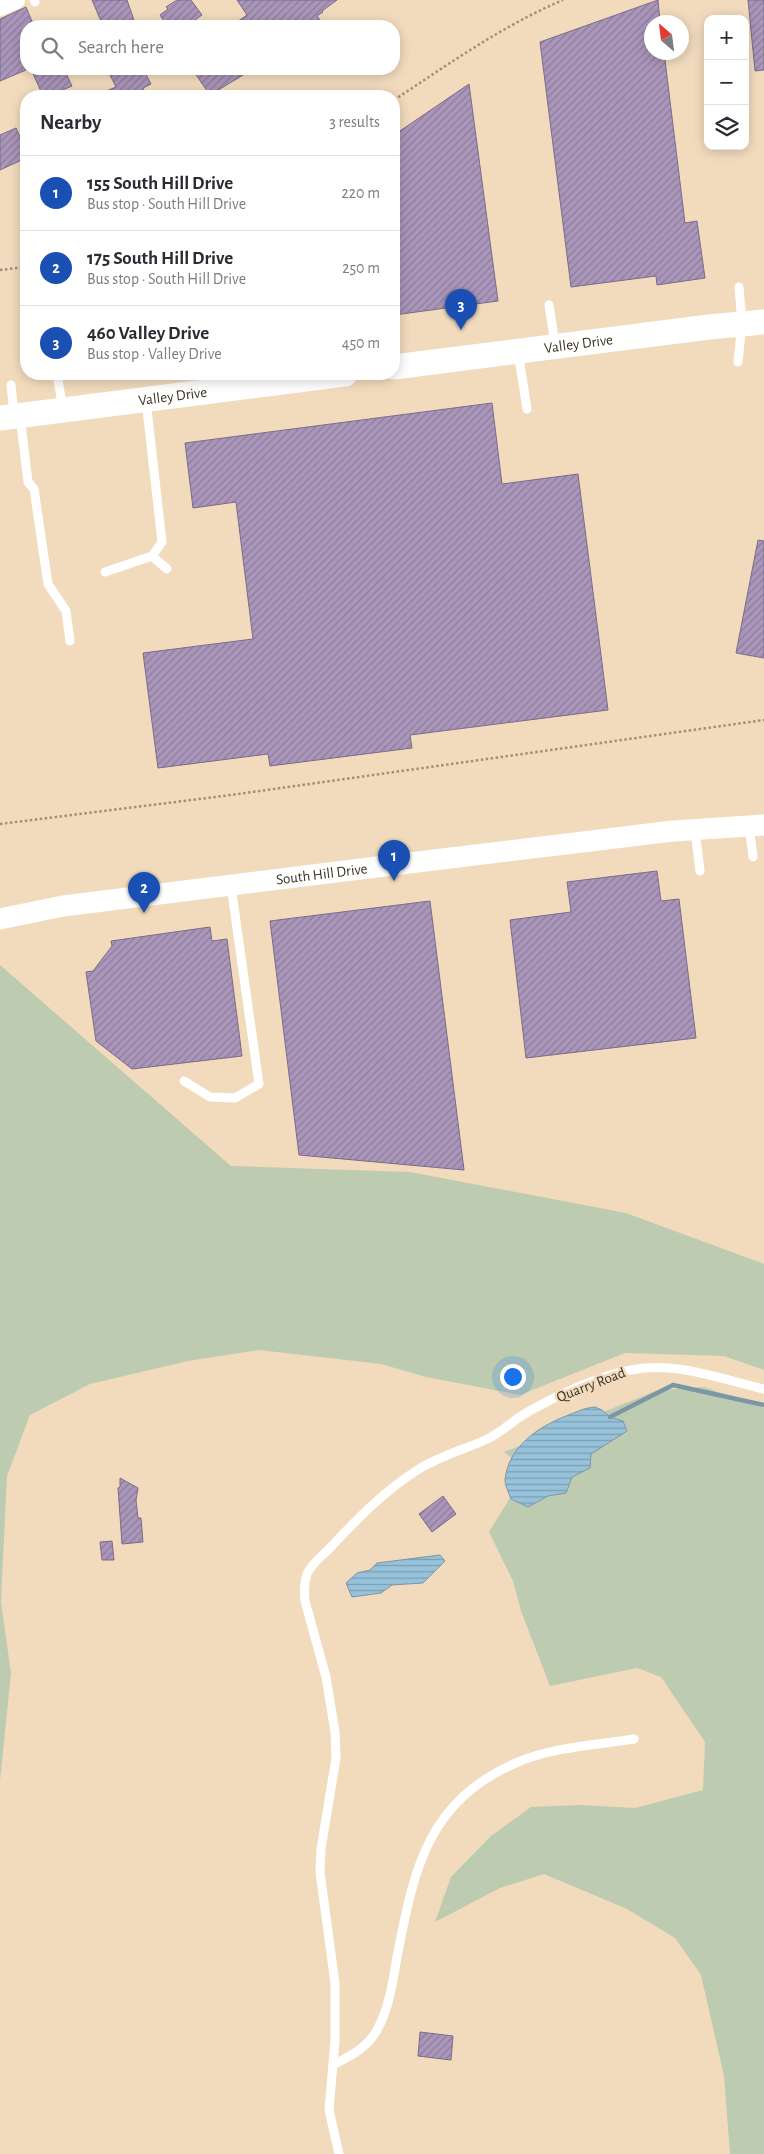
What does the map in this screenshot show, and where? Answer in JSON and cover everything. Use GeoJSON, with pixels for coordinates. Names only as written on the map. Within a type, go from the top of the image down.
{"type":"FeatureCollection","features":[{"type":"Feature","properties":{"kind":"main road","name":"Valley Drive"},"geometry":{"type":"LineString","coordinates":[[400,366],[753,322]]}},
{"type":"Feature","properties":{"kind":"main road","name":"Valley Drive"},"geometry":{"type":"LineString","coordinates":[[11,417],[299,380]]}},
{"type":"Feature","properties":{"kind":"street"},"geometry":{"type":"LineString","coordinates":[[0,7],[16,0]]}},
{"type":"Feature","properties":{"kind":"street","name":"South Hill Drive"},"geometry":{"type":"LineString","coordinates":[[0,919],[47,909],[231,886],[694,830],[756,825]]}},
{"type":"Feature","properties":{"kind":"lane"},"geometry":{"type":"LineString","coordinates":[[738,362],[753,322],[739,287]]}},
{"type":"Feature","properties":{"kind":"lane"},"geometry":{"type":"LineString","coordinates":[[549,305],[555,346]]}},
{"type":"Feature","properties":{"kind":"lane"},"geometry":{"type":"LineString","coordinates":[[518,351],[528,409]]}},
{"type":"Feature","properties":{"kind":"lane"},"geometry":{"type":"LineString","coordinates":[[58,380],[63,410]]}},
{"type":"Feature","properties":{"kind":"lane"},"geometry":{"type":"LineString","coordinates":[[11,385],[11,417],[28,482],[34,489],[48,584],[66,611],[70,641]]}},
{"type":"Feature","properties":{"kind":"lane"},"geometry":{"type":"LineString","coordinates":[[105,572],[152,556],[162,542],[146,400]]}},
{"type":"Feature","properties":{"kind":"lane"},"geometry":{"type":"LineString","coordinates":[[152,556],[167,569]]}},
{"type":"Feature","properties":{"kind":"lane"},"geometry":{"type":"LineString","coordinates":[[753,857],[756,825]]}},
{"type":"Feature","properties":{"kind":"lane"},"geometry":{"type":"LineString","coordinates":[[694,830],[700,871]]}},
{"type":"Feature","properties":{"kind":"lane"},"geometry":{"type":"LineString","coordinates":[[184,1080],[210,1096],[227,1098],[235,1098],[259,1084],[231,886]]}},
{"type":"Feature","properties":{"kind":"lane","name":"Quarry Road"},"geometry":{"type":"LineString","coordinates":[[339,2154],[329,2110],[335,2040],[335,1983],[320,1872],[321,1849],[336,1758],[335,1732],[326,1677],[304,1600],[307,1575],[314,1563],[365,1511],[420,1468],[486,1440],[525,1414],[556,1397],[586,1384],[631,1370],[672,1366],[764,1389]]}},
{"type":"Feature","properties":{"kind":"lane"},"geometry":{"type":"LineString","coordinates":[[333,2065],[359,2052],[377,2030],[393,1980],[414,1876],[436,1828],[451,1809],[467,1793],[488,1777],[520,1761],[554,1752],[634,1740]]}},
{"type":"Feature","properties":{"kind":"path"},"geometry":{"type":"LineString","coordinates":[[400,96],[458,57],[526,16],[563,0]]}},
{"type":"Feature","properties":{"kind":"path"},"geometry":{"type":"LineString","coordinates":[[0,270],[20,268]]}},
{"type":"Feature","properties":{"kind":"path"},"geometry":{"type":"LineString","coordinates":[[0,824],[231,795],[764,720]]}},
{"type":"Feature","properties":{"kind":"green space"},"geometry":{"type":"Polygon","coordinates":[[[0,965],[231,1166],[410,1172],[626,1213],[764,1264],[764,1370],[724,1356],[625,1353],[520,1395],[426,1377],[381,1364],[259,1350],[188,1361],[90,1384],[30,1415],[7,1476],[1,1602],[11,1673],[0,1781],[0,965]]]}},
{"type":"Feature","properties":{"kind":"green space"},"geometry":{"type":"Polygon","coordinates":[[[704,1387],[764,1408],[764,2154],[730,2154],[724,2076],[701,1975],[675,1938],[627,1909],[544,1874],[500,1888],[435,1922],[451,1877],[491,1836],[531,1807],[580,1805],[635,1808],[703,1790],[705,1742],[661,1677],[637,1668],[550,1686],[521,1611],[513,1581],[489,1532],[527,1470],[504,1452],[658,1390],[704,1387]]]}},
{"type":"Feature","properties":{"kind":"water"},"geometry":{"type":"Polygon","coordinates":[[[595,1407],[610,1417],[623,1421],[627,1431],[591,1454],[590,1468],[572,1477],[566,1493],[548,1496],[528,1507],[511,1499],[505,1480],[507,1468],[518,1448],[535,1432],[545,1426],[580,1410],[595,1407]]]}},
{"type":"Feature","properties":{"kind":"water"},"geometry":{"type":"Polygon","coordinates":[[[440,1555],[445,1561],[423,1583],[392,1585],[381,1593],[352,1597],[346,1583],[357,1573],[370,1570],[377,1563],[440,1555]]]}},
{"type":"Feature","properties":{"kind":"building"},"geometry":{"type":"Polygon","coordinates":[[[92,0],[127,0],[134,20],[100,20],[92,0]]]}},
{"type":"Feature","properties":{"kind":"building"},"geometry":{"type":"Polygon","coordinates":[[[177,0],[191,0],[202,15],[195,20],[163,20],[160,15],[168,9],[166,7],[177,0]]]}},
{"type":"Feature","properties":{"kind":"building"},"geometry":{"type":"Polygon","coordinates":[[[237,0],[337,0],[317,16],[320,20],[240,20],[247,15],[237,0]]]}},
{"type":"Feature","properties":{"kind":"building"},"geometry":{"type":"Polygon","coordinates":[[[658,0],[659,15],[644,15],[644,60],[665,60],[685,223],[697,221],[705,278],[657,285],[656,276],[571,287],[540,42],[658,0]]]}},
{"type":"Feature","properties":{"kind":"building"},"geometry":{"type":"Polygon","coordinates":[[[748,0],[764,0],[764,70],[755,71],[748,0]]]}},
{"type":"Feature","properties":{"kind":"building"},"geometry":{"type":"Polygon","coordinates":[[[26,7],[31,20],[20,20],[20,73],[0,81],[0,19],[26,7]]]}},
{"type":"Feature","properties":{"kind":"building"},"geometry":{"type":"Polygon","coordinates":[[[34,75],[67,75],[72,86],[63,90],[40,90],[34,75]]]}},
{"type":"Feature","properties":{"kind":"building"},"geometry":{"type":"Polygon","coordinates":[[[110,75],[146,75],[151,84],[143,88],[144,90],[109,90],[116,87],[110,75]]]}},
{"type":"Feature","properties":{"kind":"building"},"geometry":{"type":"Polygon","coordinates":[[[196,75],[243,75],[218,90],[207,90],[196,75]]]}},
{"type":"Feature","properties":{"kind":"building"},"geometry":{"type":"Polygon","coordinates":[[[469,84],[498,301],[400,314],[400,131],[469,84]]]}},
{"type":"Feature","properties":{"kind":"building"},"geometry":{"type":"Polygon","coordinates":[[[16,128],[20,137],[20,161],[0,170],[0,135],[16,128]]]}},
{"type":"Feature","properties":{"kind":"building"},"geometry":{"type":"Polygon","coordinates":[[[492,403],[502,484],[578,474],[608,710],[410,735],[412,748],[270,766],[268,754],[158,768],[143,653],[253,639],[236,502],[193,508],[185,443],[492,403]]]}},
{"type":"Feature","properties":{"kind":"building"},"geometry":{"type":"Polygon","coordinates":[[[758,540],[764,541],[764,658],[736,653],[758,540]]]}},
{"type":"Feature","properties":{"kind":"building"},"geometry":{"type":"Polygon","coordinates":[[[657,871],[661,901],[679,899],[696,1038],[526,1058],[510,920],[571,912],[567,882],[657,871]]]}},
{"type":"Feature","properties":{"kind":"building"},"geometry":{"type":"Polygon","coordinates":[[[430,901],[464,1170],[299,1155],[270,921],[430,901]]]}},
{"type":"Feature","properties":{"kind":"building"},"geometry":{"type":"Polygon","coordinates":[[[210,927],[212,941],[227,939],[242,1056],[132,1069],[96,1041],[86,972],[93,971],[112,946],[111,941],[210,927]]]}},
{"type":"Feature","properties":{"kind":"building"},"geometry":{"type":"Polygon","coordinates":[[[120,1478],[138,1488],[136,1500],[138,1518],[141,1518],[143,1542],[122,1544],[118,1488],[120,1487],[120,1478]]]}},
{"type":"Feature","properties":{"kind":"building"},"geometry":{"type":"Polygon","coordinates":[[[443,1496],[456,1514],[432,1532],[419,1514],[443,1496]]]}},
{"type":"Feature","properties":{"kind":"building"},"geometry":{"type":"Polygon","coordinates":[[[112,1541],[114,1560],[102,1560],[100,1542],[112,1541]]]}},
{"type":"Feature","properties":{"kind":"building"},"geometry":{"type":"Polygon","coordinates":[[[420,2032],[453,2036],[451,2060],[418,2056],[420,2032]]]}},
{"type":"Feature","properties":{"kind":"waterway"},"geometry":{"type":"LineString","coordinates":[[610,1417],[673,1385],[764,1405]]}},
{"type":"Feature","properties":{"kind":"place","name":"460 Valley Drive"},"geometry":{"type":"Point","coordinates":[461,330]}},
{"type":"Feature","properties":{"kind":"place","name":"155 South Hill Drive"},"geometry":{"type":"Point","coordinates":[394,881]}},
{"type":"Feature","properties":{"kind":"place","name":"175 South Hill Drive"},"geometry":{"type":"Point","coordinates":[144,913]}}]}
